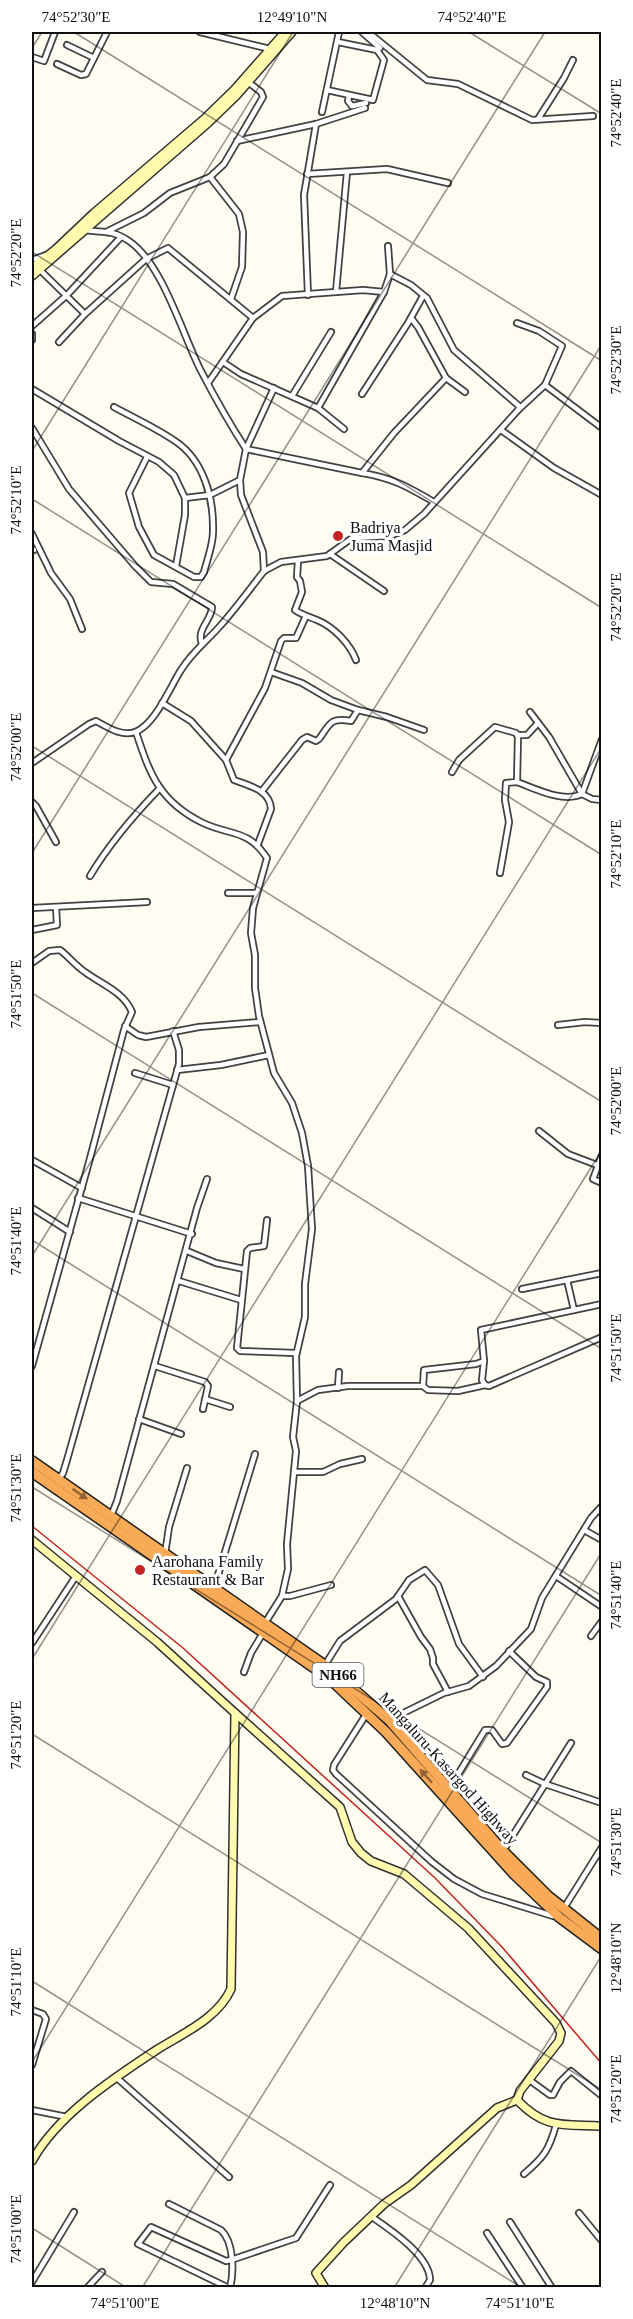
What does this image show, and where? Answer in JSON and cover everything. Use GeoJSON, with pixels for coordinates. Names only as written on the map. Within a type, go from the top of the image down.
{"type":"FeatureCollection","features":[{"type":"Feature","properties":{"kind":"highway","name":"Mangaluru-Kasargod Highway"},"geometry":{"type":"LineString","coordinates":[[32,1461],[214,1588],[328,1678],[367,1713],[513,1874],[602,1949]]}},
{"type":"Feature","properties":{"kind":"highway","name":"Mangaluru-Kasargod Highway"},"geometry":{"type":"LineString","coordinates":[[32,1472],[264,1628],[325,1665],[388,1720],[503,1851],[561,1913],[602,1939]]}},
{"type":"Feature","properties":{"kind":"street"},"geometry":{"type":"LineString","coordinates":[[32,57],[44,61],[55,32]]}},
{"type":"Feature","properties":{"kind":"street"},"geometry":{"type":"LineString","coordinates":[[57,63],[84,75],[107,32]]}},
{"type":"Feature","properties":{"kind":"street"},"geometry":{"type":"LineString","coordinates":[[200,32],[270,49]]}},
{"type":"Feature","properties":{"kind":"street"},"geometry":{"type":"LineString","coordinates":[[35,269],[67,243],[196,126],[292,32]]}},
{"type":"Feature","properties":{"kind":"street"},"geometry":{"type":"LineString","coordinates":[[322,112],[339,32]]}},
{"type":"Feature","properties":{"kind":"street"},"geometry":{"type":"LineString","coordinates":[[362,32],[380,48]]}},
{"type":"Feature","properties":{"kind":"street"},"geometry":{"type":"LineString","coordinates":[[368,32],[427,80],[458,84],[532,120],[592,116]]}},
{"type":"Feature","properties":{"kind":"street"},"geometry":{"type":"LineString","coordinates":[[83,228],[188,142],[248,82],[280,33]]}},
{"type":"Feature","properties":{"kind":"street"},"geometry":{"type":"LineString","coordinates":[[327,90],[373,100],[375,97],[383,58],[377,50],[338,42]]}},
{"type":"Feature","properties":{"kind":"street"},"geometry":{"type":"LineString","coordinates":[[67,45],[94,58]]}},
{"type":"Feature","properties":{"kind":"street"},"geometry":{"type":"LineString","coordinates":[[538,119],[573,60]]}},
{"type":"Feature","properties":{"kind":"street"},"geometry":{"type":"LineString","coordinates":[[108,231],[144,213],[170,193],[210,177],[224,164],[263,97],[261,92],[248,82]]}},
{"type":"Feature","properties":{"kind":"street"},"geometry":{"type":"LineString","coordinates":[[237,141],[316,124],[365,105],[352,106],[348,101],[349,96]]}},
{"type":"Feature","properties":{"kind":"street"},"geometry":{"type":"LineString","coordinates":[[308,295],[304,195],[316,124]]}},
{"type":"Feature","properties":{"kind":"street"},"geometry":{"type":"LineString","coordinates":[[307,174],[387,169],[448,183]]}},
{"type":"Feature","properties":{"kind":"street"},"geometry":{"type":"LineString","coordinates":[[336,292],[347,172]]}},
{"type":"Feature","properties":{"kind":"street"},"geometry":{"type":"LineString","coordinates":[[210,177],[239,214],[243,232],[242,267],[231,299]]}},
{"type":"Feature","properties":{"kind":"street"},"geometry":{"type":"LineString","coordinates":[[83,228],[108,231],[140,250],[159,277],[208,383],[246,448],[386,477],[404,484],[434,502]]}},
{"type":"Feature","properties":{"kind":"street"},"geometry":{"type":"LineString","coordinates":[[32,326],[67,295],[121,237]]}},
{"type":"Feature","properties":{"kind":"street"},"geometry":{"type":"LineString","coordinates":[[32,260],[67,243]]}},
{"type":"Feature","properties":{"kind":"street"},"geometry":{"type":"LineString","coordinates":[[318,408],[384,292],[390,274],[388,246]]}},
{"type":"Feature","properties":{"kind":"street"},"geometry":{"type":"LineString","coordinates":[[59,342],[85,314],[146,259],[168,248],[253,318]]}},
{"type":"Feature","properties":{"kind":"street"},"geometry":{"type":"LineString","coordinates":[[32,276],[35,269],[50,253]]}},
{"type":"Feature","properties":{"kind":"street"},"geometry":{"type":"LineString","coordinates":[[35,269],[67,295],[85,314]]}},
{"type":"Feature","properties":{"kind":"street"},"geometry":{"type":"LineString","coordinates":[[390,274],[411,285],[427,298],[454,350],[519,406],[519,409]]}},
{"type":"Feature","properties":{"kind":"street"},"geometry":{"type":"LineString","coordinates":[[208,383],[238,336],[253,318],[282,296],[363,290],[384,292]]}},
{"type":"Feature","properties":{"kind":"street"},"geometry":{"type":"LineString","coordinates":[[362,394],[423,296]]}},
{"type":"Feature","properties":{"kind":"street"},"geometry":{"type":"LineString","coordinates":[[411,318],[446,378],[465,392]]}},
{"type":"Feature","properties":{"kind":"street"},"geometry":{"type":"LineString","coordinates":[[32,764],[89,724],[96,722],[127,734],[143,727],[162,703],[181,669],[219,627],[264,571],[281,562],[330,554],[352,538],[390,537],[405,531],[519,409],[545,385],[562,346],[539,332],[517,323]]}},
{"type":"Feature","properties":{"kind":"street"},"geometry":{"type":"LineString","coordinates":[[292,396],[331,332]]}},
{"type":"Feature","properties":{"kind":"street"},"geometry":{"type":"LineString","coordinates":[[32,334],[32,340]]}},
{"type":"Feature","properties":{"kind":"street"},"geometry":{"type":"LineString","coordinates":[[223,362],[241,374],[318,408],[344,429]]}},
{"type":"Feature","properties":{"kind":"street"},"geometry":{"type":"LineString","coordinates":[[362,473],[394,433],[446,378]]}},
{"type":"Feature","properties":{"kind":"street"},"geometry":{"type":"LineString","coordinates":[[545,385],[602,428]]}},
{"type":"Feature","properties":{"kind":"street"},"geometry":{"type":"LineString","coordinates":[[32,388],[159,462],[174,475],[185,498],[185,515],[176,566]]}},
{"type":"Feature","properties":{"kind":"street"},"geometry":{"type":"LineString","coordinates":[[264,571],[263,552],[241,495],[240,480],[246,448],[274,388]]}},
{"type":"Feature","properties":{"kind":"street"},"geometry":{"type":"LineString","coordinates":[[114,407],[176,441],[198,465],[210,495],[214,533],[201,577],[194,577],[154,555],[139,527],[129,493],[147,457]]}},
{"type":"Feature","properties":{"kind":"street"},"geometry":{"type":"LineString","coordinates":[[32,428],[69,489],[151,582],[173,584],[212,607],[212,612],[200,634],[202,644]]}},
{"type":"Feature","properties":{"kind":"street"},"geometry":{"type":"LineString","coordinates":[[501,430],[554,468],[602,495]]}},
{"type":"Feature","properties":{"kind":"street"},"geometry":{"type":"LineString","coordinates":[[185,498],[210,495],[240,480]]}},
{"type":"Feature","properties":{"kind":"street"},"geometry":{"type":"LineString","coordinates":[[32,534],[51,573],[70,599],[82,629]]}},
{"type":"Feature","properties":{"kind":"street"},"geometry":{"type":"LineString","coordinates":[[330,554],[384,591]]}},
{"type":"Feature","properties":{"kind":"street"},"geometry":{"type":"LineString","coordinates":[[298,561],[297,576],[302,592],[295,610],[320,621],[333,630],[352,650],[356,660]]}},
{"type":"Feature","properties":{"kind":"street"},"geometry":{"type":"LineString","coordinates":[[226,760],[265,688],[282,641],[284,638],[296,638],[306,616]]}},
{"type":"Feature","properties":{"kind":"street"},"geometry":{"type":"LineString","coordinates":[[271,672],[302,683],[331,700],[424,730]]}},
{"type":"Feature","properties":{"kind":"street"},"geometry":{"type":"LineString","coordinates":[[162,703],[191,722],[226,760],[234,780],[262,791],[271,809],[258,844]]}},
{"type":"Feature","properties":{"kind":"street"},"geometry":{"type":"LineString","coordinates":[[262,791],[302,740],[307,737],[319,740],[332,720],[351,721],[358,710]]}},
{"type":"Feature","properties":{"kind":"street"},"geometry":{"type":"LineString","coordinates":[[530,712],[582,794],[592,799],[602,800]]}},
{"type":"Feature","properties":{"kind":"street"},"geometry":{"type":"LineString","coordinates":[[452,772],[459,760],[495,727],[510,729],[517,735],[527,735],[538,723]]}},
{"type":"Feature","properties":{"kind":"street"},"geometry":{"type":"LineString","coordinates":[[136,732],[151,776],[170,801],[204,824],[244,836],[258,844],[267,858],[256,893],[251,933],[255,955],[255,988],[260,1022],[274,1073],[292,1103],[303,1133],[308,1166],[312,1229],[305,1284],[305,1317],[296,1353],[297,1401],[293,1437],[296,1451],[287,1544],[288,1569],[282,1596],[251,1653],[244,1672]]}},
{"type":"Feature","properties":{"kind":"street"},"geometry":{"type":"LineString","coordinates":[[517,735],[517,782]]}},
{"type":"Feature","properties":{"kind":"street"},"geometry":{"type":"LineString","coordinates":[[500,873],[508,838],[506,783],[517,782],[557,795],[577,797],[582,794],[602,739]]}},
{"type":"Feature","properties":{"kind":"street"},"geometry":{"type":"LineString","coordinates":[[90,876],[101,858],[135,815],[160,788]]}},
{"type":"Feature","properties":{"kind":"street"},"geometry":{"type":"LineString","coordinates":[[32,802],[56,842]]}},
{"type":"Feature","properties":{"kind":"street"},"geometry":{"type":"LineString","coordinates":[[228,893],[256,893]]}},
{"type":"Feature","properties":{"kind":"street"},"geometry":{"type":"LineString","coordinates":[[32,908],[147,902]]}},
{"type":"Feature","properties":{"kind":"street"},"geometry":{"type":"LineString","coordinates":[[32,930],[57,925],[56,907]]}},
{"type":"Feature","properties":{"kind":"street"},"geometry":{"type":"LineString","coordinates":[[32,963],[49,951],[55,949],[62,951],[85,972],[113,989],[132,1012],[125,1026],[70,1232],[33,1352],[32,1366]]}},
{"type":"Feature","properties":{"kind":"street"},"geometry":{"type":"LineString","coordinates":[[125,1026],[138,1035],[146,1037],[173,1031],[260,1022]]}},
{"type":"Feature","properties":{"kind":"street"},"geometry":{"type":"LineString","coordinates":[[558,1025],[602,1023]]}},
{"type":"Feature","properties":{"kind":"street"},"geometry":{"type":"LineString","coordinates":[[59,1479],[65,1469],[177,1070],[180,1056],[173,1031]]}},
{"type":"Feature","properties":{"kind":"street"},"geometry":{"type":"LineString","coordinates":[[177,1070],[221,1065],[269,1055]]}},
{"type":"Feature","properties":{"kind":"street"},"geometry":{"type":"LineString","coordinates":[[135,1073],[173,1085]]}},
{"type":"Feature","properties":{"kind":"street"},"geometry":{"type":"LineString","coordinates":[[539,1131],[568,1154],[597,1165]]}},
{"type":"Feature","properties":{"kind":"street"},"geometry":{"type":"LineString","coordinates":[[602,1155],[593,1179],[602,1183]]}},
{"type":"Feature","properties":{"kind":"street"},"geometry":{"type":"LineString","coordinates":[[32,1160],[82,1188]]}},
{"type":"Feature","properties":{"kind":"street"},"geometry":{"type":"LineString","coordinates":[[111,1516],[207,1179]]}},
{"type":"Feature","properties":{"kind":"street"},"geometry":{"type":"LineString","coordinates":[[78,1198],[192,1234]]}},
{"type":"Feature","properties":{"kind":"street"},"geometry":{"type":"LineString","coordinates":[[32,1208],[70,1232]]}},
{"type":"Feature","properties":{"kind":"street"},"geometry":{"type":"LineString","coordinates":[[267,1220],[264,1246],[248,1248],[237,1350],[296,1353]]}},
{"type":"Feature","properties":{"kind":"street"},"geometry":{"type":"LineString","coordinates":[[187,1251],[216,1263],[244,1269]]}},
{"type":"Feature","properties":{"kind":"street"},"geometry":{"type":"LineString","coordinates":[[522,1289],[602,1273]]}},
{"type":"Feature","properties":{"kind":"street"},"geometry":{"type":"LineString","coordinates":[[567,1280],[574,1310]]}},
{"type":"Feature","properties":{"kind":"street"},"geometry":{"type":"LineString","coordinates":[[179,1281],[242,1300]]}},
{"type":"Feature","properties":{"kind":"street"},"geometry":{"type":"LineString","coordinates":[[485,1385],[482,1380],[484,1361],[481,1330],[602,1304]]}},
{"type":"Feature","properties":{"kind":"street"},"geometry":{"type":"LineString","coordinates":[[297,1401],[318,1390],[348,1386],[423,1386],[428,1390],[458,1391],[489,1386],[602,1337]]}},
{"type":"Feature","properties":{"kind":"street"},"geometry":{"type":"LineString","coordinates":[[423,1386],[424,1370],[484,1361]]}},
{"type":"Feature","properties":{"kind":"street"},"geometry":{"type":"LineString","coordinates":[[155,1366],[205,1382],[208,1386],[203,1409]]}},
{"type":"Feature","properties":{"kind":"street"},"geometry":{"type":"LineString","coordinates":[[338,1388],[339,1372]]}},
{"type":"Feature","properties":{"kind":"street"},"geometry":{"type":"LineString","coordinates":[[205,1400],[230,1407]]}},
{"type":"Feature","properties":{"kind":"street"},"geometry":{"type":"LineString","coordinates":[[139,1419],[181,1434]]}},
{"type":"Feature","properties":{"kind":"street"},"geometry":{"type":"LineString","coordinates":[[214,1588],[255,1454]]}},
{"type":"Feature","properties":{"kind":"street"},"geometry":{"type":"LineString","coordinates":[[294,1472],[323,1472],[340,1464],[362,1459]]}},
{"type":"Feature","properties":{"kind":"street"},"geometry":{"type":"LineString","coordinates":[[165,1554],[169,1527],[187,1468]]}},
{"type":"Feature","properties":{"kind":"street"},"geometry":{"type":"LineString","coordinates":[[388,1720],[448,1692],[469,1686],[483,1677],[531,1629],[542,1598],[584,1530],[600,1510]]}},
{"type":"Feature","properties":{"kind":"street"},"geometry":{"type":"LineString","coordinates":[[584,1530],[602,1540]]}},
{"type":"Feature","properties":{"kind":"street"},"geometry":{"type":"LineString","coordinates":[[32,1540],[157,1642],[340,1807],[352,1842],[361,1853],[371,1861],[404,1875],[468,1928],[556,2023],[561,2033],[559,2041],[528,2079],[517,2100],[497,2108],[411,2185],[384,2204],[344,2242],[316,2273],[325,2288]]}},
{"type":"Feature","properties":{"kind":"street"},"geometry":{"type":"LineString","coordinates":[[325,1665],[340,1641],[398,1596],[409,1580],[425,1570],[438,1585],[459,1644],[483,1677]]}},
{"type":"Feature","properties":{"kind":"street"},"geometry":{"type":"LineString","coordinates":[[32,1643],[76,1576]]}},
{"type":"Feature","properties":{"kind":"street"},"geometry":{"type":"LineString","coordinates":[[556,1576],[602,1607]]}},
{"type":"Feature","properties":{"kind":"street"},"geometry":{"type":"LineString","coordinates":[[282,1596],[331,1585]]}},
{"type":"Feature","properties":{"kind":"street"},"geometry":{"type":"LineString","coordinates":[[398,1596],[420,1637],[430,1649],[433,1664],[448,1692]]}},
{"type":"Feature","properties":{"kind":"street"},"geometry":{"type":"LineString","coordinates":[[591,1636],[602,1621]]}},
{"type":"Feature","properties":{"kind":"street"},"geometry":{"type":"LineString","coordinates":[[449,1789],[485,1730],[492,1730],[502,1744],[508,1742],[548,1687],[547,1682],[536,1677],[509,1651]]}},
{"type":"Feature","properties":{"kind":"street"},"geometry":{"type":"LineString","coordinates":[[32,2161],[41,2144],[68,2117],[117,2078],[225,2004],[231,1989],[235,1713]]}},
{"type":"Feature","properties":{"kind":"street"},"geometry":{"type":"LineString","coordinates":[[367,1713],[333,1770],[432,1862],[454,1879],[482,1894],[561,1913],[602,1847]]}},
{"type":"Feature","properties":{"kind":"street"},"geometry":{"type":"LineString","coordinates":[[503,1851],[571,1743]]}},
{"type":"Feature","properties":{"kind":"street"},"geometry":{"type":"LineString","coordinates":[[526,1775],[602,1803]]}},
{"type":"Feature","properties":{"kind":"street"},"geometry":{"type":"LineString","coordinates":[[32,2010],[43,2014],[46,2019],[32,2065]]}},
{"type":"Feature","properties":{"kind":"street"},"geometry":{"type":"LineString","coordinates":[[528,2079],[553,2095],[560,2082],[570,2071],[602,2096]]}},
{"type":"Feature","properties":{"kind":"street"},"geometry":{"type":"LineString","coordinates":[[117,2078],[229,2178]]}},
{"type":"Feature","properties":{"kind":"street"},"geometry":{"type":"LineString","coordinates":[[517,2100],[528,2112],[556,2125],[602,2126]]}},
{"type":"Feature","properties":{"kind":"street"},"geometry":{"type":"LineString","coordinates":[[32,2110],[68,2117]]}},
{"type":"Feature","properties":{"kind":"street"},"geometry":{"type":"LineString","coordinates":[[524,2174],[546,2154],[556,2125]]}},
{"type":"Feature","properties":{"kind":"street"},"geometry":{"type":"LineString","coordinates":[[169,2204],[227,2235],[231,2260],[233,2276],[229,2288],[138,2244],[151,2227],[226,2261],[231,2260],[296,2238],[330,2186]]}},
{"type":"Feature","properties":{"kind":"street"},"geometry":{"type":"LineString","coordinates":[[32,2282],[74,2211]]}},
{"type":"Feature","properties":{"kind":"street"},"geometry":{"type":"LineString","coordinates":[[579,2213],[602,2241]]}},
{"type":"Feature","properties":{"kind":"street"},"geometry":{"type":"LineString","coordinates":[[372,2217],[399,2236],[427,2266],[430,2280],[425,2288]]}},
{"type":"Feature","properties":{"kind":"street"},"geometry":{"type":"LineString","coordinates":[[510,2222],[552,2288]]}},
{"type":"Feature","properties":{"kind":"street"},"geometry":{"type":"LineString","coordinates":[[487,2233],[523,2288]]}},
{"type":"Feature","properties":{"kind":"street"},"geometry":{"type":"LineString","coordinates":[[87,2288],[102,2272]]}},
{"type":"Feature","properties":{"kind":"railway"},"geometry":{"type":"LineString","coordinates":[[32,1526],[183,1648],[435,1878],[502,1947],[602,2064]]}},
{"type":"Feature","properties":{"kind":"place","name":"Badriya Juma Masjid"},"geometry":{"type":"Point","coordinates":[338,536]}},
{"type":"Feature","properties":{"kind":"place","name":"Aarohana Family Restaurant & Bar"},"geometry":{"type":"Point","coordinates":[140,1570]}}]}
